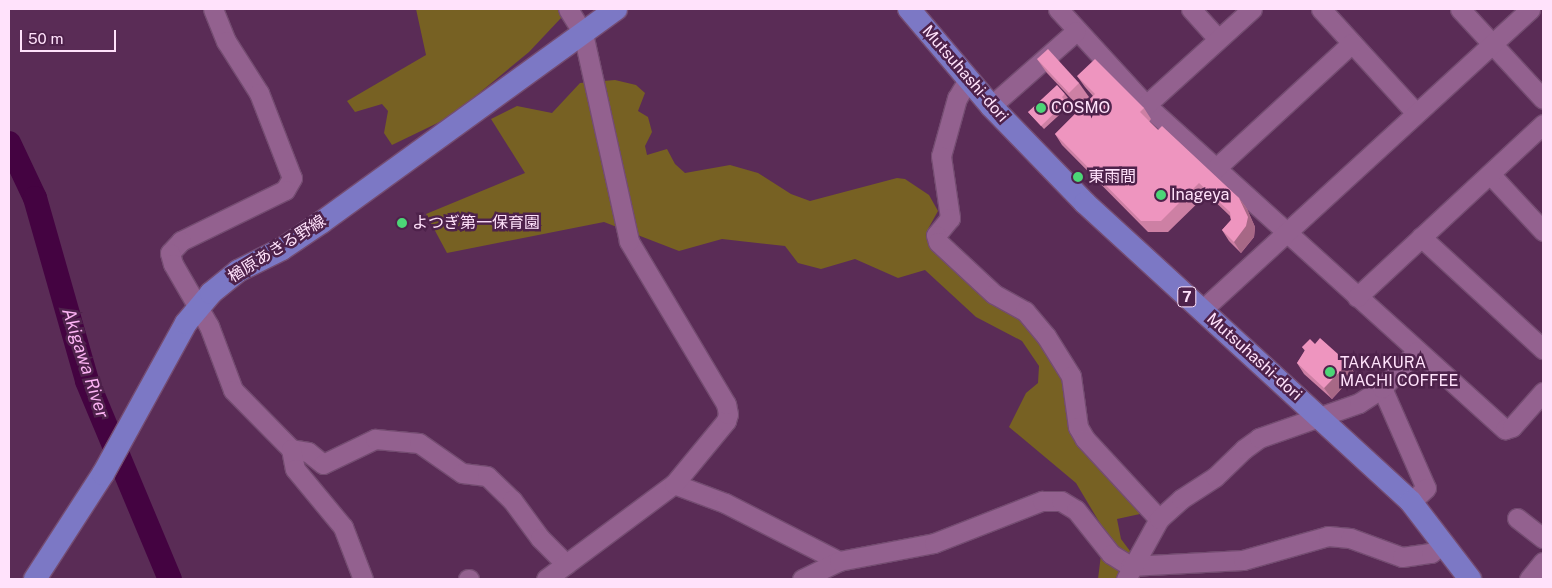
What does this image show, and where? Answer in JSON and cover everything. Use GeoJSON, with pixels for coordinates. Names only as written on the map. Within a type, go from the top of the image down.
{"type":"FeatureCollection","features":[{"type":"Feature","properties":{"kind":"main road","name":"楢原あきる野線"},"geometry":{"type":"LineString","coordinates":[[35,579],[103,474],[177,337],[199,305],[226,279],[322,222],[616,9]]}},
{"type":"Feature","properties":{"kind":"main road","name":"Mutsuhashi-dori"},"geometry":{"type":"LineString","coordinates":[[909,9],[991,106],[1085,203],[1411,502],[1470,579]]}},
{"type":"Feature","properties":{"kind":"street"},"geometry":{"type":"LineString","coordinates":[[213,9],[226,41],[259,93],[292,178],[285,190],[181,241],[170,253],[173,264],[199,305],[233,390],[291,449],[295,469],[343,527],[363,579]]}},
{"type":"Feature","properties":{"kind":"street"},"geometry":{"type":"LineString","coordinates":[[546,579],[674,484],[726,421],[728,414],[726,404],[624,227],[583,33],[568,9]]}},
{"type":"Feature","properties":{"kind":"street"},"geometry":{"type":"LineString","coordinates":[[1058,9],[1076,31],[1146,105],[1214,169],[1504,429],[1512,427],[1543,392]]}},
{"type":"Feature","properties":{"kind":"street"},"geometry":{"type":"LineString","coordinates":[[1191,9],[1218,39]]}},
{"type":"Feature","properties":{"kind":"street"},"geometry":{"type":"LineString","coordinates":[[1146,105],[1252,9]]}},
{"type":"Feature","properties":{"kind":"street"},"geometry":{"type":"LineString","coordinates":[[1321,9],[1416,113]]}},
{"type":"Feature","properties":{"kind":"street"},"geometry":{"type":"LineString","coordinates":[[1460,9],[1543,100]]}},
{"type":"Feature","properties":{"kind":"street"},"geometry":{"type":"LineString","coordinates":[[1202,310],[1530,9]]}},
{"type":"Feature","properties":{"kind":"street"},"geometry":{"type":"LineString","coordinates":[[991,106],[1076,31]]}},
{"type":"Feature","properties":{"kind":"street"},"geometry":{"type":"LineString","coordinates":[[1214,169],[1352,43]]}},
{"type":"Feature","properties":{"kind":"street"},"geometry":{"type":"LineString","coordinates":[[968,80],[957,98],[945,139],[942,156],[950,218],[936,235],[938,242],[994,294],[1025,311],[1052,344],[1071,376],[1078,427],[1085,440],[1159,519]]}},
{"type":"Feature","properties":{"kind":"street"},"geometry":{"type":"LineString","coordinates":[[1357,297],[1543,124]]}},
{"type":"Feature","properties":{"kind":"street"},"geometry":{"type":"LineString","coordinates":[[1490,174],[1543,231]]}},
{"type":"Feature","properties":{"kind":"street"},"geometry":{"type":"LineString","coordinates":[[1421,237],[1543,349]]}},
{"type":"Feature","properties":{"kind":"street"},"geometry":{"type":"LineString","coordinates":[[1128,573],[1159,519],[1181,499],[1215,477],[1260,438],[1321,419],[1359,403],[1382,388],[1416,351]]}},
{"type":"Feature","properties":{"kind":"street"},"geometry":{"type":"LineString","coordinates":[[1382,388],[1426,488],[1411,502]]}},
{"type":"Feature","properties":{"kind":"street"},"geometry":{"type":"LineString","coordinates":[[291,449],[308,452],[323,464],[375,440],[419,443],[462,473],[487,476],[512,500],[540,538],[566,564]]}},
{"type":"Feature","properties":{"kind":"street"},"geometry":{"type":"LineString","coordinates":[[674,484],[725,503],[839,561]]}},
{"type":"Feature","properties":{"kind":"street"},"geometry":{"type":"LineString","coordinates":[[802,579],[839,561],[934,544],[1025,505],[1052,501],[1061,501],[1076,510],[1128,573],[1176,572],[1243,560],[1328,536],[1350,538],[1402,557],[1431,553],[1444,543]]}},
{"type":"Feature","properties":{"kind":"street"},"geometry":{"type":"LineString","coordinates":[[1517,518],[1543,538]]}},
{"type":"Feature","properties":{"kind":"street"},"geometry":{"type":"LineString","coordinates":[[1529,579],[1543,562]]}},
{"type":"Feature","properties":{"kind":"shaded area"},"geometry":{"type":"Polygon","coordinates":[[[416,9],[559,9],[561,18],[529,52],[450,117],[392,145],[384,133],[388,111],[382,104],[355,112],[347,101],[426,55],[416,9]]]}},
{"type":"Feature","properties":{"kind":"shaded area"},"geometry":{"type":"Polygon","coordinates":[[[615,80],[636,85],[645,93],[638,111],[648,117],[652,132],[645,146],[647,155],[667,149],[675,164],[685,173],[730,165],[758,173],[791,194],[810,201],[897,178],[905,179],[929,195],[938,211],[928,229],[974,283],[1019,314],[1065,365],[1079,438],[1134,496],[1140,514],[1117,519],[1121,539],[1130,551],[1123,579],[1098,579],[1104,530],[1076,483],[1009,427],[1026,393],[1038,383],[1039,366],[1022,341],[976,317],[925,270],[898,278],[855,259],[821,269],[798,263],[785,246],[722,239],[679,251],[604,222],[447,253],[426,214],[525,173],[491,119],[517,106],[552,113],[580,83],[615,80]]]}},
{"type":"Feature","properties":{"kind":"building"},"geometry":{"type":"Polygon","coordinates":[[[1048,49],[1079,83],[1069,93],[1037,59],[1048,49]]]}},
{"type":"Feature","properties":{"kind":"building"},"geometry":{"type":"Polygon","coordinates":[[[1095,59],[1144,108],[1140,112],[1158,130],[1162,126],[1239,198],[1248,217],[1246,226],[1234,242],[1222,230],[1231,220],[1230,212],[1199,183],[1161,221],[1141,221],[1055,134],[1095,94],[1077,76],[1095,59]]]}},
{"type":"Feature","properties":{"kind":"building"},"geometry":{"type":"Polygon","coordinates":[[[1057,85],[1065,94],[1062,97],[1066,102],[1041,126],[1028,112],[1057,85]]]}},
{"type":"Feature","properties":{"kind":"building"},"geometry":{"type":"Polygon","coordinates":[[[1320,338],[1348,363],[1324,388],[1297,363],[1305,350],[1302,347],[1310,339],[1315,344],[1320,338]]]}},
{"type":"Feature","properties":{"kind":"waterway","name":"Akigawa River"},"geometry":{"type":"LineString","coordinates":[[9,143],[35,198],[87,381],[170,579]]}},
{"type":"Feature","properties":{"kind":"place","name":"COSMO"},"geometry":{"type":"Point","coordinates":[1041,108]}},
{"type":"Feature","properties":{"kind":"place","name":"東雨間"},"geometry":{"type":"Point","coordinates":[1078,177]}},
{"type":"Feature","properties":{"kind":"place","name":"Inageya"},"geometry":{"type":"Point","coordinates":[1161,195]}},
{"type":"Feature","properties":{"kind":"place","name":"よつぎ第一保育園"},"geometry":{"type":"Point","coordinates":[402,223]}},
{"type":"Feature","properties":{"kind":"place","name":"TAKAKURA MACHI COFFEE"},"geometry":{"type":"Point","coordinates":[1330,372]}}]}
